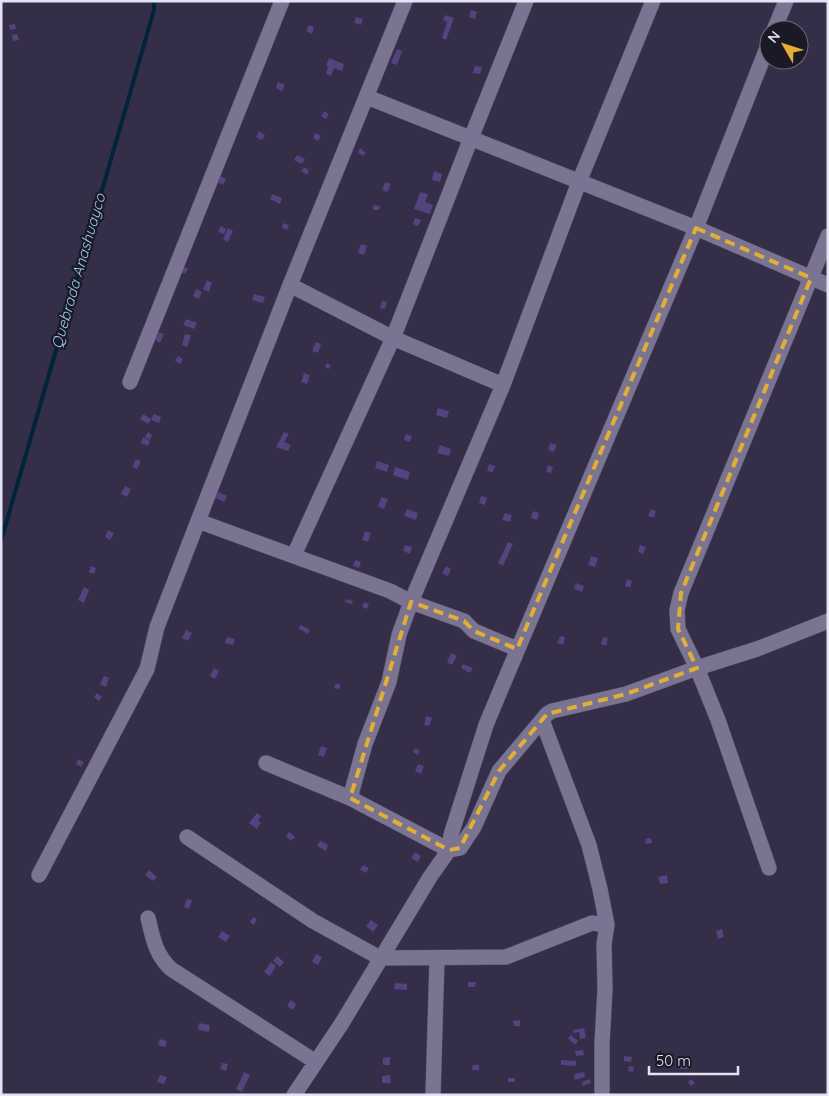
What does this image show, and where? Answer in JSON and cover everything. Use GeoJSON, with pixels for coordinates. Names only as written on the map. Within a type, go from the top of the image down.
{"type":"FeatureCollection","features":[{"type":"Feature","properties":{"kind":"street"},"geometry":{"type":"LineString","coordinates":[[130,382],[282,1]]}},
{"type":"Feature","properties":{"kind":"street"},"geometry":{"type":"LineString","coordinates":[[39,875],[147,668],[157,627],[198,521],[290,285],[368,97],[405,1]]}},
{"type":"Feature","properties":{"kind":"street"},"geometry":{"type":"LineString","coordinates":[[294,555],[393,338],[526,1]]}},
{"type":"Feature","properties":{"kind":"street"},"geometry":{"type":"LineString","coordinates":[[350,798],[363,751],[390,682],[399,635],[411,602],[503,385],[579,182],[653,1]]}},
{"type":"Feature","properties":{"kind":"street"},"geometry":{"type":"LineString","coordinates":[[778,20],[786,1]]}},
{"type":"Feature","properties":{"kind":"street"},"geometry":{"type":"LineString","coordinates":[[294,1095],[342,1023],[430,877],[449,850],[451,835],[486,725],[696,228],[759,68]]}},
{"type":"Feature","properties":{"kind":"street"},"geometry":{"type":"LineString","coordinates":[[368,97],[696,228],[828,285]]}},
{"type":"Feature","properties":{"kind":"street"},"geometry":{"type":"LineString","coordinates":[[769,868],[718,720],[697,668],[678,629],[677,610],[681,593],[828,236]]}},
{"type":"Feature","properties":{"kind":"street"},"geometry":{"type":"LineString","coordinates":[[290,285],[393,338],[503,385]]}},
{"type":"Feature","properties":{"kind":"street"},"geometry":{"type":"LineString","coordinates":[[198,521],[390,591],[411,602],[464,621],[474,631],[517,649]]}},
{"type":"Feature","properties":{"kind":"street"},"geometry":{"type":"LineString","coordinates":[[266,763],[350,798],[449,850],[460,848],[474,827],[499,771],[552,710],[626,694],[697,668],[757,649],[828,621]]}},
{"type":"Feature","properties":{"kind":"street"},"geometry":{"type":"LineString","coordinates":[[542,720],[589,845],[607,925],[604,944],[605,989],[602,1095]]}},
{"type":"Feature","properties":{"kind":"street"},"geometry":{"type":"LineString","coordinates":[[187,837],[314,921],[380,958],[506,957],[592,923],[607,925]]}},
{"type":"Feature","properties":{"kind":"street"},"geometry":{"type":"LineString","coordinates":[[148,918],[156,948],[162,960],[171,969],[316,1062]]}},
{"type":"Feature","properties":{"kind":"street"},"geometry":{"type":"LineString","coordinates":[[433,1095],[437,959]]}},
{"type":"Feature","properties":{"kind":"highlighted area"},"geometry":{"type":"Polygon","coordinates":[[[696,228],[811,278],[681,593],[678,629],[697,668],[626,694],[547,714],[499,771],[460,848],[449,850],[350,798],[411,602],[464,621],[474,631],[517,649],[696,228]]]}},
{"type":"Feature","properties":{"kind":"building"},"geometry":{"type":"Polygon","coordinates":[[[471,10],[477,12],[475,19],[469,17],[471,10]]]}},
{"type":"Feature","properties":{"kind":"building"},"geometry":{"type":"Polygon","coordinates":[[[445,15],[454,18],[446,40],[442,38],[447,22],[443,20],[445,15]]]}},
{"type":"Feature","properties":{"kind":"building"},"geometry":{"type":"Polygon","coordinates":[[[356,17],[363,19],[361,25],[354,23],[356,17]]]}},
{"type":"Feature","properties":{"kind":"building"},"geometry":{"type":"Polygon","coordinates":[[[15,24],[16,29],[10,30],[9,25],[15,24]]]}},
{"type":"Feature","properties":{"kind":"building"},"geometry":{"type":"Polygon","coordinates":[[[309,25],[314,27],[312,34],[306,31],[309,25]]]}},
{"type":"Feature","properties":{"kind":"building"},"geometry":{"type":"Polygon","coordinates":[[[17,34],[19,40],[13,41],[12,35],[17,34]]]}},
{"type":"Feature","properties":{"kind":"building"},"geometry":{"type":"Polygon","coordinates":[[[397,49],[402,51],[397,65],[391,63],[397,49]]]}},
{"type":"Feature","properties":{"kind":"building"},"geometry":{"type":"Polygon","coordinates":[[[329,58],[344,64],[342,71],[334,68],[331,76],[326,74],[329,58]]]}},
{"type":"Feature","properties":{"kind":"building"},"geometry":{"type":"Polygon","coordinates":[[[475,66],[482,67],[480,74],[473,73],[475,66]]]}},
{"type":"Feature","properties":{"kind":"building"},"geometry":{"type":"Polygon","coordinates":[[[278,82],[285,85],[282,91],[276,88],[278,82]]]}},
{"type":"Feature","properties":{"kind":"building"},"geometry":{"type":"Polygon","coordinates":[[[324,111],[329,114],[326,119],[321,116],[324,111]]]}},
{"type":"Feature","properties":{"kind":"building"},"geometry":{"type":"Polygon","coordinates":[[[259,131],[265,135],[262,140],[256,137],[259,131]]]}},
{"type":"Feature","properties":{"kind":"building"},"geometry":{"type":"Polygon","coordinates":[[[315,133],[321,136],[318,141],[313,138],[315,133]]]}},
{"type":"Feature","properties":{"kind":"building"},"geometry":{"type":"Polygon","coordinates":[[[360,148],[366,153],[363,156],[358,152],[360,148]]]}},
{"type":"Feature","properties":{"kind":"building"},"geometry":{"type":"Polygon","coordinates":[[[297,155],[305,159],[302,164],[294,160],[297,155]]]}},
{"type":"Feature","properties":{"kind":"building"},"geometry":{"type":"Polygon","coordinates":[[[304,167],[309,170],[307,175],[301,171],[304,167]]]}},
{"type":"Feature","properties":{"kind":"building"},"geometry":{"type":"Polygon","coordinates":[[[434,171],[442,174],[440,182],[432,180],[434,171]]]}},
{"type":"Feature","properties":{"kind":"building"},"geometry":{"type":"Polygon","coordinates":[[[220,176],[226,179],[223,185],[217,182],[220,176]]]}},
{"type":"Feature","properties":{"kind":"building"},"geometry":{"type":"Polygon","coordinates":[[[385,182],[391,184],[387,192],[382,190],[385,182]]]}},
{"type":"Feature","properties":{"kind":"building"},"geometry":{"type":"Polygon","coordinates":[[[420,192],[428,194],[425,202],[433,205],[430,214],[414,209],[420,192]]]}},
{"type":"Feature","properties":{"kind":"building"},"geometry":{"type":"Polygon","coordinates":[[[272,194],[282,198],[280,204],[270,199],[272,194]]]}},
{"type":"Feature","properties":{"kind":"building"},"geometry":{"type":"Polygon","coordinates":[[[373,205],[380,206],[379,210],[373,210],[373,205]]]}},
{"type":"Feature","properties":{"kind":"building"},"geometry":{"type":"Polygon","coordinates":[[[415,218],[421,220],[418,226],[413,224],[415,218]]]}},
{"type":"Feature","properties":{"kind":"building"},"geometry":{"type":"Polygon","coordinates":[[[283,223],[289,225],[287,230],[282,228],[283,223]]]}},
{"type":"Feature","properties":{"kind":"building"},"geometry":{"type":"Polygon","coordinates":[[[221,226],[226,229],[224,234],[218,232],[221,226]]]}},
{"type":"Feature","properties":{"kind":"building"},"geometry":{"type":"Polygon","coordinates":[[[228,228],[233,231],[228,242],[223,239],[228,228]]]}},
{"type":"Feature","properties":{"kind":"building"},"geometry":{"type":"Polygon","coordinates":[[[361,244],[367,246],[364,255],[358,253],[361,244]]]}},
{"type":"Feature","properties":{"kind":"building"},"geometry":{"type":"Polygon","coordinates":[[[184,267],[188,269],[185,274],[181,272],[184,267]]]}},
{"type":"Feature","properties":{"kind":"building"},"geometry":{"type":"Polygon","coordinates":[[[207,280],[212,283],[209,292],[203,289],[207,280]]]}},
{"type":"Feature","properties":{"kind":"building"},"geometry":{"type":"Polygon","coordinates":[[[196,289],[202,292],[199,299],[193,296],[196,289]]]}},
{"type":"Feature","properties":{"kind":"building"},"geometry":{"type":"Polygon","coordinates":[[[254,294],[265,297],[263,303],[252,300],[254,294]]]}},
{"type":"Feature","properties":{"kind":"building"},"geometry":{"type":"Polygon","coordinates":[[[382,301],[387,302],[385,309],[380,308],[382,301]]]}},
{"type":"Feature","properties":{"kind":"building"},"geometry":{"type":"Polygon","coordinates":[[[186,319],[197,323],[194,329],[183,325],[186,319]]]}},
{"type":"Feature","properties":{"kind":"building"},"geometry":{"type":"Polygon","coordinates":[[[159,332],[164,334],[160,343],[155,340],[159,332]]]}},
{"type":"Feature","properties":{"kind":"building"},"geometry":{"type":"Polygon","coordinates":[[[185,334],[191,335],[187,347],[182,345],[185,334]]]}},
{"type":"Feature","properties":{"kind":"building"},"geometry":{"type":"Polygon","coordinates":[[[316,342],[321,344],[318,353],[312,351],[316,342]]]}},
{"type":"Feature","properties":{"kind":"building"},"geometry":{"type":"Polygon","coordinates":[[[178,356],[183,359],[180,364],[175,361],[178,356]]]}},
{"type":"Feature","properties":{"kind":"building"},"geometry":{"type":"Polygon","coordinates":[[[327,363],[331,365],[329,369],[325,367],[327,363]]]}},
{"type":"Feature","properties":{"kind":"building"},"geometry":{"type":"Polygon","coordinates":[[[304,373],[310,375],[307,384],[301,382],[304,373]]]}},
{"type":"Feature","properties":{"kind":"building"},"geometry":{"type":"Polygon","coordinates":[[[438,408],[449,411],[447,418],[436,415],[438,408]]]}},
{"type":"Feature","properties":{"kind":"building"},"geometry":{"type":"Polygon","coordinates":[[[143,414],[151,419],[148,424],[140,419],[143,414]]]}},
{"type":"Feature","properties":{"kind":"building"},"geometry":{"type":"Polygon","coordinates":[[[154,414],[161,417],[159,423],[151,420],[154,414]]]}},
{"type":"Feature","properties":{"kind":"building"},"geometry":{"type":"Polygon","coordinates":[[[148,432],[152,435],[150,440],[145,437],[148,432]]]}},
{"type":"Feature","properties":{"kind":"building"},"geometry":{"type":"Polygon","coordinates":[[[284,432],[289,434],[284,442],[291,445],[288,451],[276,447],[284,432]]]}},
{"type":"Feature","properties":{"kind":"building"},"geometry":{"type":"Polygon","coordinates":[[[406,434],[412,436],[410,442],[404,440],[406,434]]]}},
{"type":"Feature","properties":{"kind":"building"},"geometry":{"type":"Polygon","coordinates":[[[143,437],[150,441],[148,446],[141,443],[143,437]]]}},
{"type":"Feature","properties":{"kind":"building"},"geometry":{"type":"Polygon","coordinates":[[[550,443],[557,445],[554,452],[548,450],[550,443]]]}},
{"type":"Feature","properties":{"kind":"building"},"geometry":{"type":"Polygon","coordinates":[[[440,445],[451,449],[449,456],[437,453],[440,445]]]}},
{"type":"Feature","properties":{"kind":"building"},"geometry":{"type":"Polygon","coordinates":[[[136,459],[141,461],[137,469],[132,467],[136,459]]]}},
{"type":"Feature","properties":{"kind":"building"},"geometry":{"type":"Polygon","coordinates":[[[377,461],[389,465],[387,472],[375,468],[377,461]]]}},
{"type":"Feature","properties":{"kind":"building"},"geometry":{"type":"Polygon","coordinates":[[[489,464],[495,466],[493,472],[487,471],[489,464]]]}},
{"type":"Feature","properties":{"kind":"building"},"geometry":{"type":"Polygon","coordinates":[[[548,465],[553,467],[551,473],[546,472],[548,465]]]}},
{"type":"Feature","properties":{"kind":"building"},"geometry":{"type":"Polygon","coordinates":[[[395,467],[410,472],[408,480],[393,475],[395,467]]]}},
{"type":"Feature","properties":{"kind":"building"},"geometry":{"type":"Polygon","coordinates":[[[125,486],[131,489],[127,497],[121,494],[125,486]]]}},
{"type":"Feature","properties":{"kind":"building"},"geometry":{"type":"Polygon","coordinates":[[[218,492],[227,496],[224,502],[216,498],[218,492]]]}},
{"type":"Feature","properties":{"kind":"building"},"geometry":{"type":"Polygon","coordinates":[[[481,496],[487,498],[485,505],[479,503],[481,496]]]}},
{"type":"Feature","properties":{"kind":"building"},"geometry":{"type":"Polygon","coordinates":[[[381,497],[388,499],[384,509],[378,507],[381,497]]]}},
{"type":"Feature","properties":{"kind":"building"},"geometry":{"type":"Polygon","coordinates":[[[407,509],[418,513],[416,520],[404,516],[407,509]]]}},
{"type":"Feature","properties":{"kind":"building"},"geometry":{"type":"Polygon","coordinates":[[[651,509],[656,511],[654,518],[648,516],[651,509]]]}},
{"type":"Feature","properties":{"kind":"building"},"geometry":{"type":"Polygon","coordinates":[[[533,511],[539,513],[537,520],[531,518],[533,511]]]}},
{"type":"Feature","properties":{"kind":"building"},"geometry":{"type":"Polygon","coordinates":[[[505,513],[512,515],[510,522],[502,520],[505,513]]]}},
{"type":"Feature","properties":{"kind":"building"},"geometry":{"type":"Polygon","coordinates":[[[108,530],[114,533],[110,540],[105,537],[108,530]]]}},
{"type":"Feature","properties":{"kind":"building"},"geometry":{"type":"Polygon","coordinates":[[[365,531],[371,533],[368,542],[362,540],[365,531]]]}},
{"type":"Feature","properties":{"kind":"building"},"geometry":{"type":"Polygon","coordinates":[[[508,542],[513,544],[503,566],[498,563],[508,542]]]}},
{"type":"Feature","properties":{"kind":"building"},"geometry":{"type":"Polygon","coordinates":[[[405,545],[412,547],[410,554],[403,551],[405,545]]]}},
{"type":"Feature","properties":{"kind":"building"},"geometry":{"type":"Polygon","coordinates":[[[640,545],[646,547],[643,554],[638,552],[640,545]]]}},
{"type":"Feature","properties":{"kind":"building"},"geometry":{"type":"Polygon","coordinates":[[[591,556],[598,558],[595,567],[588,565],[591,556]]]}},
{"type":"Feature","properties":{"kind":"building"},"geometry":{"type":"Polygon","coordinates":[[[355,560],[361,562],[359,568],[353,566],[355,560]]]}},
{"type":"Feature","properties":{"kind":"building"},"geometry":{"type":"Polygon","coordinates":[[[91,566],[96,568],[94,574],[89,572],[91,566]]]}},
{"type":"Feature","properties":{"kind":"building"},"geometry":{"type":"Polygon","coordinates":[[[446,566],[451,569],[448,576],[442,573],[446,566]]]}},
{"type":"Feature","properties":{"kind":"building"},"geometry":{"type":"Polygon","coordinates":[[[627,579],[632,581],[630,588],[625,586],[627,579]]]}},
{"type":"Feature","properties":{"kind":"building"},"geometry":{"type":"Polygon","coordinates":[[[576,583],[584,586],[582,592],[574,589],[576,583]]]}},
{"type":"Feature","properties":{"kind":"building"},"geometry":{"type":"Polygon","coordinates":[[[84,587],[89,590],[84,603],[78,600],[84,587]]]}},
{"type":"Feature","properties":{"kind":"building"},"geometry":{"type":"Polygon","coordinates":[[[346,599],[353,601],[352,604],[345,602],[346,599]]]}},
{"type":"Feature","properties":{"kind":"building"},"geometry":{"type":"Polygon","coordinates":[[[364,602],[369,604],[367,609],[362,607],[364,602]]]}},
{"type":"Feature","properties":{"kind":"building"},"geometry":{"type":"Polygon","coordinates":[[[301,625],[310,630],[308,634],[298,628],[301,625]]]}},
{"type":"Feature","properties":{"kind":"building"},"geometry":{"type":"Polygon","coordinates":[[[186,630],[192,633],[188,641],[182,638],[186,630]]]}},
{"type":"Feature","properties":{"kind":"building"},"geometry":{"type":"Polygon","coordinates":[[[560,636],[565,637],[563,645],[557,643],[560,636]]]}},
{"type":"Feature","properties":{"kind":"building"},"geometry":{"type":"Polygon","coordinates":[[[227,637],[235,639],[233,645],[225,643],[227,637]]]}},
{"type":"Feature","properties":{"kind":"building"},"geometry":{"type":"Polygon","coordinates":[[[603,637],[608,638],[606,646],[601,644],[603,637]]]}},
{"type":"Feature","properties":{"kind":"building"},"geometry":{"type":"Polygon","coordinates":[[[451,653],[457,656],[452,665],[447,662],[451,653]]]}},
{"type":"Feature","properties":{"kind":"building"},"geometry":{"type":"Polygon","coordinates":[[[463,664],[473,668],[470,673],[461,668],[463,664]]]}},
{"type":"Feature","properties":{"kind":"building"},"geometry":{"type":"Polygon","coordinates":[[[214,668],[219,671],[215,679],[210,676],[214,668]]]}},
{"type":"Feature","properties":{"kind":"building"},"geometry":{"type":"Polygon","coordinates":[[[104,676],[109,678],[106,687],[100,684],[104,676]]]}},
{"type":"Feature","properties":{"kind":"building"},"geometry":{"type":"Polygon","coordinates":[[[336,683],[341,685],[339,689],[334,688],[336,683]]]}},
{"type":"Feature","properties":{"kind":"building"},"geometry":{"type":"Polygon","coordinates":[[[97,693],[102,697],[99,701],[94,697],[97,693]]]}},
{"type":"Feature","properties":{"kind":"building"},"geometry":{"type":"Polygon","coordinates":[[[426,716],[432,718],[429,726],[424,725],[426,716]]]}},
{"type":"Feature","properties":{"kind":"building"},"geometry":{"type":"Polygon","coordinates":[[[321,746],[327,748],[324,757],[318,755],[321,746]]]}},
{"type":"Feature","properties":{"kind":"building"},"geometry":{"type":"Polygon","coordinates":[[[415,748],[420,751],[418,755],[413,752],[415,748]]]}},
{"type":"Feature","properties":{"kind":"building"},"geometry":{"type":"Polygon","coordinates":[[[78,759],[84,762],[81,767],[76,764],[78,759]]]}},
{"type":"Feature","properties":{"kind":"building"},"geometry":{"type":"Polygon","coordinates":[[[418,764],[424,766],[421,774],[415,771],[418,764]]]}},
{"type":"Feature","properties":{"kind":"building"},"geometry":{"type":"Polygon","coordinates":[[[257,813],[261,816],[258,821],[261,823],[257,829],[249,823],[257,813]]]}},
{"type":"Feature","properties":{"kind":"building"},"geometry":{"type":"Polygon","coordinates":[[[289,832],[295,837],[291,841],[286,836],[289,832]]]}},
{"type":"Feature","properties":{"kind":"building"},"geometry":{"type":"Polygon","coordinates":[[[651,838],[652,843],[646,844],[645,839],[651,838]]]}},
{"type":"Feature","properties":{"kind":"building"},"geometry":{"type":"Polygon","coordinates":[[[320,841],[328,845],[326,851],[317,846],[320,841]]]}},
{"type":"Feature","properties":{"kind":"building"},"geometry":{"type":"Polygon","coordinates":[[[415,852],[421,856],[418,862],[411,858],[415,852]]]}},
{"type":"Feature","properties":{"kind":"building"},"geometry":{"type":"Polygon","coordinates":[[[363,865],[369,868],[366,873],[360,870],[363,865]]]}},
{"type":"Feature","properties":{"kind":"building"},"geometry":{"type":"Polygon","coordinates":[[[149,870],[157,877],[153,881],[145,875],[149,870]]]}},
{"type":"Feature","properties":{"kind":"building"},"geometry":{"type":"Polygon","coordinates":[[[667,875],[668,883],[660,884],[658,877],[667,875]]]}},
{"type":"Feature","properties":{"kind":"building"},"geometry":{"type":"Polygon","coordinates":[[[187,899],[192,900],[189,909],[184,907],[187,899]]]}},
{"type":"Feature","properties":{"kind":"building"},"geometry":{"type":"Polygon","coordinates":[[[253,917],[257,919],[254,925],[250,922],[253,917]]]}},
{"type":"Feature","properties":{"kind":"building"},"geometry":{"type":"Polygon","coordinates":[[[371,920],[378,925],[373,932],[366,926],[371,920]]]}},
{"type":"Feature","properties":{"kind":"building"},"geometry":{"type":"Polygon","coordinates":[[[722,929],[724,937],[718,939],[716,931],[722,929]]]}},
{"type":"Feature","properties":{"kind":"building"},"geometry":{"type":"Polygon","coordinates":[[[222,931],[230,936],[226,942],[218,937],[222,931]]]}},
{"type":"Feature","properties":{"kind":"building"},"geometry":{"type":"Polygon","coordinates":[[[316,954],[322,957],[318,965],[312,962],[316,954]]]}},
{"type":"Feature","properties":{"kind":"building"},"geometry":{"type":"Polygon","coordinates":[[[277,956],[284,962],[280,967],[273,961],[277,956]]]}},
{"type":"Feature","properties":{"kind":"building"},"geometry":{"type":"Polygon","coordinates":[[[271,962],[276,966],[270,976],[264,972],[271,962]]]}},
{"type":"Feature","properties":{"kind":"building"},"geometry":{"type":"Polygon","coordinates":[[[468,982],[476,982],[475,987],[468,987],[468,982]]]}},
{"type":"Feature","properties":{"kind":"building"},"geometry":{"type":"Polygon","coordinates":[[[395,983],[407,984],[407,990],[394,989],[395,983]]]}},
{"type":"Feature","properties":{"kind":"building"},"geometry":{"type":"Polygon","coordinates":[[[291,1000],[296,1004],[293,1010],[287,1006],[291,1000]]]}},
{"type":"Feature","properties":{"kind":"building"},"geometry":{"type":"Polygon","coordinates":[[[520,1020],[520,1026],[514,1026],[513,1021],[520,1020]]]}},
{"type":"Feature","properties":{"kind":"building"},"geometry":{"type":"Polygon","coordinates":[[[199,1023],[210,1025],[209,1032],[198,1030],[199,1023]]]}},
{"type":"Feature","properties":{"kind":"building"},"geometry":{"type":"Polygon","coordinates":[[[584,1028],[586,1038],[580,1039],[579,1032],[573,1033],[573,1030],[584,1028]]]}},
{"type":"Feature","properties":{"kind":"building"},"geometry":{"type":"Polygon","coordinates":[[[571,1035],[578,1041],[575,1045],[568,1038],[571,1035]]]}},
{"type":"Feature","properties":{"kind":"building"},"geometry":{"type":"Polygon","coordinates":[[[160,1039],[167,1041],[165,1047],[158,1045],[160,1039]]]}},
{"type":"Feature","properties":{"kind":"building"},"geometry":{"type":"Polygon","coordinates":[[[583,1050],[584,1055],[576,1056],[575,1051],[583,1050]]]}},
{"type":"Feature","properties":{"kind":"building"},"geometry":{"type":"Polygon","coordinates":[[[624,1056],[632,1057],[631,1062],[624,1061],[624,1056]]]}},
{"type":"Feature","properties":{"kind":"building"},"geometry":{"type":"Polygon","coordinates":[[[390,1057],[390,1065],[383,1065],[383,1058],[390,1057]]]}},
{"type":"Feature","properties":{"kind":"building"},"geometry":{"type":"Polygon","coordinates":[[[561,1060],[576,1061],[576,1066],[561,1065],[561,1060]]]}},
{"type":"Feature","properties":{"kind":"building"},"geometry":{"type":"Polygon","coordinates":[[[222,1063],[228,1064],[226,1071],[220,1069],[222,1063]]]}},
{"type":"Feature","properties":{"kind":"building"},"geometry":{"type":"Polygon","coordinates":[[[680,1064],[687,1064],[687,1069],[680,1069],[680,1064]]]}},
{"type":"Feature","properties":{"kind":"building"},"geometry":{"type":"Polygon","coordinates":[[[473,1065],[479,1065],[479,1070],[472,1070],[473,1065]]]}},
{"type":"Feature","properties":{"kind":"building"},"geometry":{"type":"Polygon","coordinates":[[[629,1066],[634,1067],[633,1072],[628,1071],[629,1066]]]}},
{"type":"Feature","properties":{"kind":"building"},"geometry":{"type":"Polygon","coordinates":[[[244,1072],[250,1075],[242,1092],[236,1089],[244,1072]]]}},
{"type":"Feature","properties":{"kind":"building"},"geometry":{"type":"Polygon","coordinates":[[[584,1072],[585,1077],[575,1080],[574,1074],[584,1072]]]}},
{"type":"Feature","properties":{"kind":"building"},"geometry":{"type":"Polygon","coordinates":[[[160,1075],[167,1077],[164,1084],[157,1082],[160,1075]]]}},
{"type":"Feature","properties":{"kind":"building"},"geometry":{"type":"Polygon","coordinates":[[[390,1075],[391,1083],[382,1083],[382,1076],[390,1075]]]}},
{"type":"Feature","properties":{"kind":"building"},"geometry":{"type":"Polygon","coordinates":[[[508,1078],[515,1078],[515,1082],[508,1082],[508,1078]]]}},
{"type":"Feature","properties":{"kind":"building"},"geometry":{"type":"Polygon","coordinates":[[[590,1079],[591,1083],[583,1086],[582,1082],[590,1079]]]}},
{"type":"Feature","properties":{"kind":"building"},"geometry":{"type":"Polygon","coordinates":[[[690,1079],[695,1082],[692,1086],[688,1083],[690,1079]]]}},
{"type":"Feature","properties":{"kind":"waterway","name":"Quebrada Anashuayco"},"geometry":{"type":"LineString","coordinates":[[1,541],[154,10],[154,1]]}}]}
